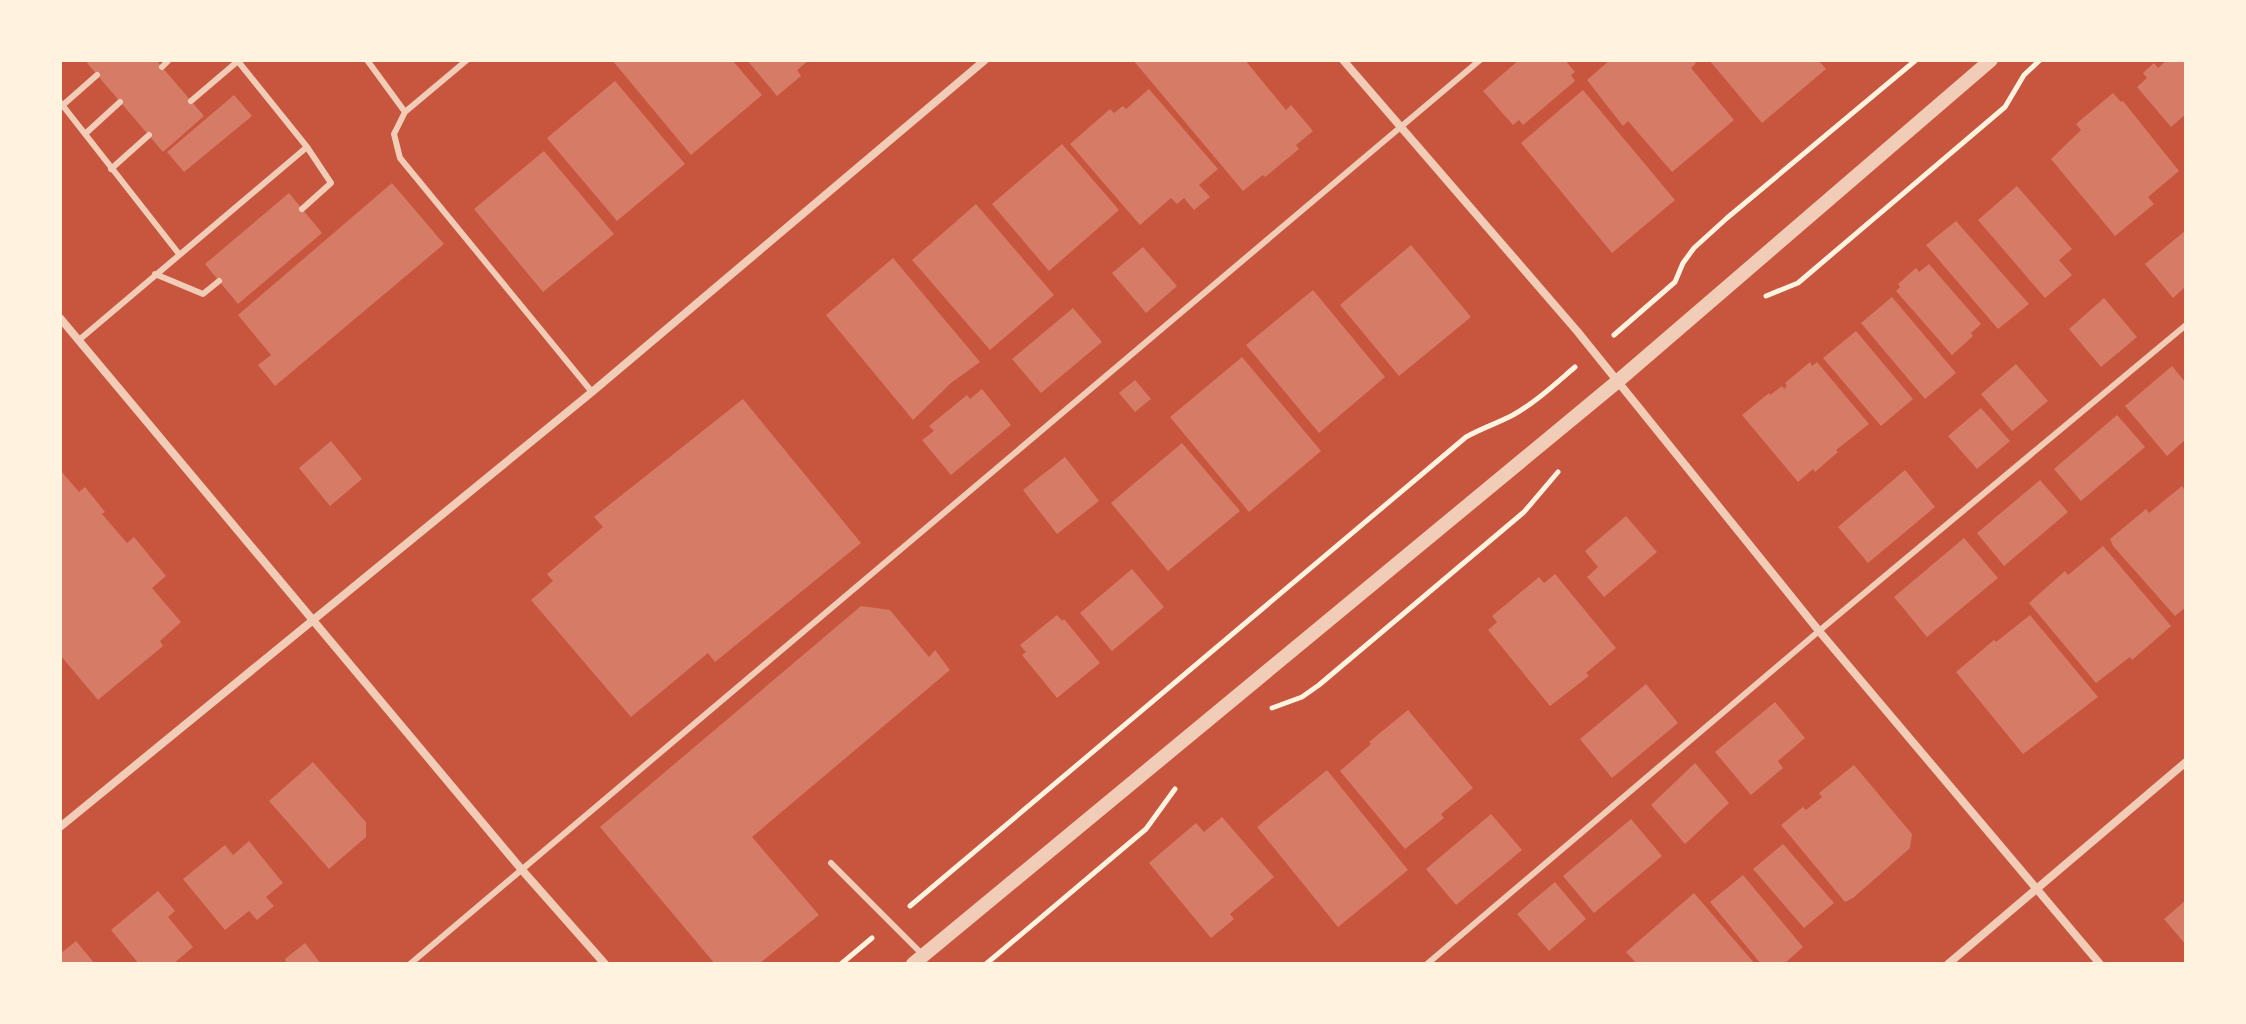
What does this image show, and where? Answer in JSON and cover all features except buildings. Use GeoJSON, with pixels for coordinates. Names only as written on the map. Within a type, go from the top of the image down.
{"type":"FeatureCollection","features":[{"type":"Feature","properties":{"kind":"street"},"geometry":{"type":"LineString","coordinates":[[60,827],[592,392],[985,60]]}},
{"type":"Feature","properties":{"kind":"street"},"geometry":{"type":"LineString","coordinates":[[1343,60],[1618,381],[1819,631],[2100,964]]}},
{"type":"Feature","properties":{"kind":"street"},"geometry":{"type":"LineString","coordinates":[[918,960],[1618,381],[1991,60]]}},
{"type":"Feature","properties":{"kind":"street"},"geometry":{"type":"LineString","coordinates":[[60,318],[522,870],[605,964]]}},
{"type":"Feature","properties":{"kind":"street"},"geometry":{"type":"LineString","coordinates":[[1948,964],[2186,762]]}},
{"type":"Feature","properties":{"kind":"lane"},"geometry":{"type":"LineString","coordinates":[[162,67],[169,60]]}},
{"type":"Feature","properties":{"kind":"lane"},"geometry":{"type":"LineString","coordinates":[[191,101],[237,60],[307,147],[331,183],[302,209]]}},
{"type":"Feature","properties":{"kind":"lane"},"geometry":{"type":"LineString","coordinates":[[367,60],[405,112]]}},
{"type":"Feature","properties":{"kind":"lane"},"geometry":{"type":"LineString","coordinates":[[467,60],[405,112],[394,134],[400,158],[592,392]]}},
{"type":"Feature","properties":{"kind":"lane"},"geometry":{"type":"LineString","coordinates":[[410,964],[1480,60]]}},
{"type":"Feature","properties":{"kind":"lane"},"geometry":{"type":"LineString","coordinates":[[97,75],[61,103],[179,254]]}},
{"type":"Feature","properties":{"kind":"lane"},"geometry":{"type":"LineString","coordinates":[[85,134],[120,102]]}},
{"type":"Feature","properties":{"kind":"lane"},"geometry":{"type":"LineString","coordinates":[[111,169],[149,135]]}},
{"type":"Feature","properties":{"kind":"lane"},"geometry":{"type":"LineString","coordinates":[[79,340],[307,147]]}},
{"type":"Feature","properties":{"kind":"lane"},"geometry":{"type":"LineString","coordinates":[[155,274],[203,294],[219,281]]}},
{"type":"Feature","properties":{"kind":"lane"},"geometry":{"type":"LineString","coordinates":[[1427,964],[2186,325]]}},
{"type":"Feature","properties":{"kind":"lane"},"geometry":{"type":"LineString","coordinates":[[831,863],[890,923],[918,960]]}},
{"type":"Feature","properties":{"kind":"path"},"geometry":{"type":"LineString","coordinates":[[1655,300],[1675,282],[1694,248],[1916,60]]}},
{"type":"Feature","properties":{"kind":"path"},"geometry":{"type":"LineString","coordinates":[[1757,300],[1798,283],[2005,107],[2024,75],[2040,60]]}},
{"type":"Feature","properties":{"kind":"path"},"geometry":{"type":"LineString","coordinates":[[841,964],[1466,437],[1511,417],[1536,401]]}},
{"type":"Feature","properties":{"kind":"path"},"geometry":{"type":"LineString","coordinates":[[1269,709],[1302,697],[1319,685],[1524,512],[1564,463]]}},
{"type":"Feature","properties":{"kind":"path"},"geometry":{"type":"LineString","coordinates":[[986,964],[1146,829],[1183,781]]}}]}
